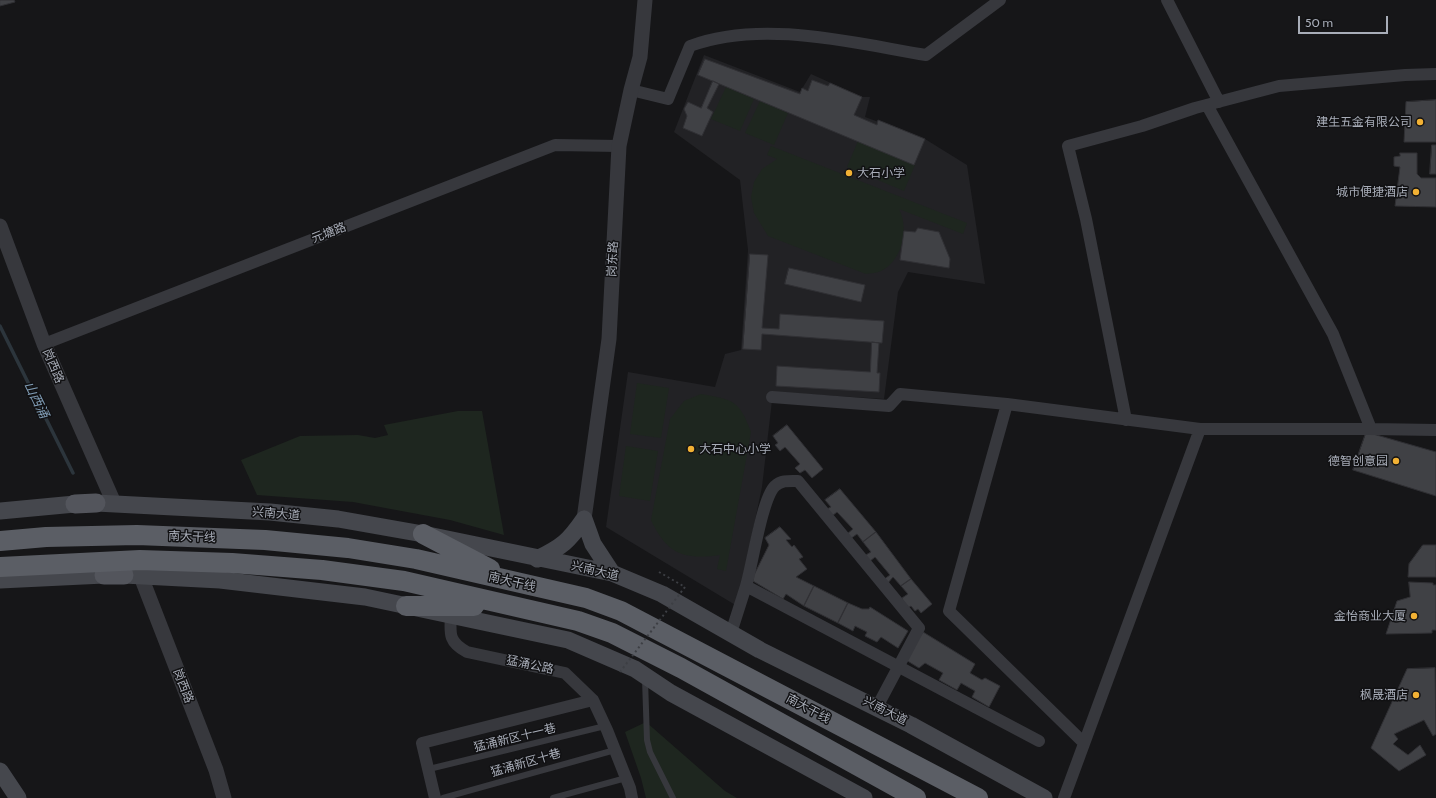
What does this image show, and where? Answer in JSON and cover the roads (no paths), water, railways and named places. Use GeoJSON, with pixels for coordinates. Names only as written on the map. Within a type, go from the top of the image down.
{"type":"FeatureCollection","features":[{"type":"Feature","properties":{"kind":"highway"},"geometry":{"type":"LineString","coordinates":[[424,534],[514,582]]}},
{"type":"Feature","properties":{"kind":"highway","name":"南大干线"},"geometry":{"type":"LineString","coordinates":[[0,541],[53,537],[137,535],[265,540],[348,548],[416,559],[586,598],[621,611],[978,798]]}},
{"type":"Feature","properties":{"kind":"highway","name":"南大干线"},"geometry":{"type":"LineString","coordinates":[[0,567],[70,562],[184,561],[278,566],[362,574],[404,581],[578,621],[612,633],[681,668],[916,798]]}},
{"type":"Feature","properties":{"kind":"highway"},"geometry":{"type":"LineString","coordinates":[[406,606],[510,606]]}},
{"type":"Feature","properties":{"kind":"main road"},"geometry":{"type":"LineString","coordinates":[[4,513],[75,504],[105,503]]}},
{"type":"Feature","properties":{"kind":"main road","name":"兴南大道"},"geometry":{"type":"LineString","coordinates":[[105,503],[270,512],[338,519],[424,534],[537,559],[612,573],[662,594],[782,661],[877,707],[1044,798]]}},
{"type":"Feature","properties":{"kind":"main road"},"geometry":{"type":"LineString","coordinates":[[537,559],[557,550],[570,539],[584,519]]}},
{"type":"Feature","properties":{"kind":"main road"},"geometry":{"type":"LineString","coordinates":[[584,519],[593,544],[612,573]]}},
{"type":"Feature","properties":{"kind":"main road"},"geometry":{"type":"LineString","coordinates":[[0,580],[132,574],[220,580],[365,597],[568,640],[635,669],[671,692],[864,798]]}},
{"type":"Feature","properties":{"kind":"main road"},"geometry":{"type":"LineString","coordinates":[[0,771],[18,798]]}},
{"type":"Feature","properties":{"kind":"street","name":"岗东路"},"geometry":{"type":"LineString","coordinates":[[584,519],[609,339],[619,146],[640,57],[645,0]]}},
{"type":"Feature","properties":{"kind":"street"},"geometry":{"type":"LineString","coordinates":[[631,90],[668,99],[690,46],[711,38],[739,34],[816,36],[926,55],[1000,0]]}},
{"type":"Feature","properties":{"kind":"street"},"geometry":{"type":"LineString","coordinates":[[1166,0],[1213,104],[1333,334],[1371,429]]}},
{"type":"Feature","properties":{"kind":"street"},"geometry":{"type":"LineString","coordinates":[[1126,420],[1086,219],[1068,146],[1279,86],[1405,75],[1436,74]]}},
{"type":"Feature","properties":{"kind":"street","name":"元塘路"},"geometry":{"type":"LineString","coordinates":[[44,344],[555,145],[619,146]]}},
{"type":"Feature","properties":{"kind":"street","name":"岗西路"},"geometry":{"type":"LineString","coordinates":[[0,226],[105,503]]}},
{"type":"Feature","properties":{"kind":"street"},"geometry":{"type":"LineString","coordinates":[[772,397],[889,406],[900,394],[1007,404],[1200,430],[1436,430]]}},
{"type":"Feature","properties":{"kind":"street"},"geometry":{"type":"LineString","coordinates":[[1007,404],[949,612],[1084,743]]}},
{"type":"Feature","properties":{"kind":"street"},"geometry":{"type":"LineString","coordinates":[[1064,798],[1200,430]]}},
{"type":"Feature","properties":{"kind":"street"},"geometry":{"type":"LineString","coordinates":[[731,633],[746,586],[753,552],[768,500],[774,487],[785,480],[798,481],[919,628],[877,707]]}},
{"type":"Feature","properties":{"kind":"street","name":"岗西路"},"geometry":{"type":"LineString","coordinates":[[132,574],[216,770],[224,798]]}},
{"type":"Feature","properties":{"kind":"street"},"geometry":{"type":"LineString","coordinates":[[746,586],[899,665],[1039,740]]}},
{"type":"Feature","properties":{"kind":"street","name":"猛涌公路"},"geometry":{"type":"LineString","coordinates":[[451,615],[450,635],[457,647],[467,652],[564,673],[592,700],[615,750],[632,798]]}},
{"type":"Feature","properties":{"kind":"street"},"geometry":{"type":"LineString","coordinates":[[436,798],[422,743],[592,700]]}},
{"type":"Feature","properties":{"kind":"lane"},"geometry":{"type":"LineString","coordinates":[[645,676],[647,740],[650,752],[673,798]]}},
{"type":"Feature","properties":{"kind":"lane","name":"猛涌新区十一巷"},"geometry":{"type":"LineString","coordinates":[[429,769],[605,726]]}},
{"type":"Feature","properties":{"kind":"lane","name":"猛涌新区十巷"},"geometry":{"type":"LineString","coordinates":[[443,798],[615,750]]}},
{"type":"Feature","properties":{"kind":"lane"},"geometry":{"type":"LineString","coordinates":[[553,798],[626,778]]}},
{"type":"Feature","properties":{"kind":"waterway","name":"山西涌"},"geometry":{"type":"LineString","coordinates":[[0,326],[73,473]]}},
{"type":"Feature","properties":{"kind":"place","name":"建生五金有限公司"},"geometry":{"type":"Point","coordinates":[1420,122]}},
{"type":"Feature","properties":{"kind":"place","name":"大石小学"},"geometry":{"type":"Point","coordinates":[849,173]}},
{"type":"Feature","properties":{"kind":"place","name":"城市便捷酒店"},"geometry":{"type":"Point","coordinates":[1416,192]}},
{"type":"Feature","properties":{"kind":"place","name":"大石中心小学"},"geometry":{"type":"Point","coordinates":[691,449]}},
{"type":"Feature","properties":{"kind":"place","name":"德智创意园"},"geometry":{"type":"Point","coordinates":[1396,461]}},
{"type":"Feature","properties":{"kind":"place","name":"金怡商业大厦"},"geometry":{"type":"Point","coordinates":[1414,616]}},
{"type":"Feature","properties":{"kind":"place","name":"枫晟酒店"},"geometry":{"type":"Point","coordinates":[1416,695]}}]}
